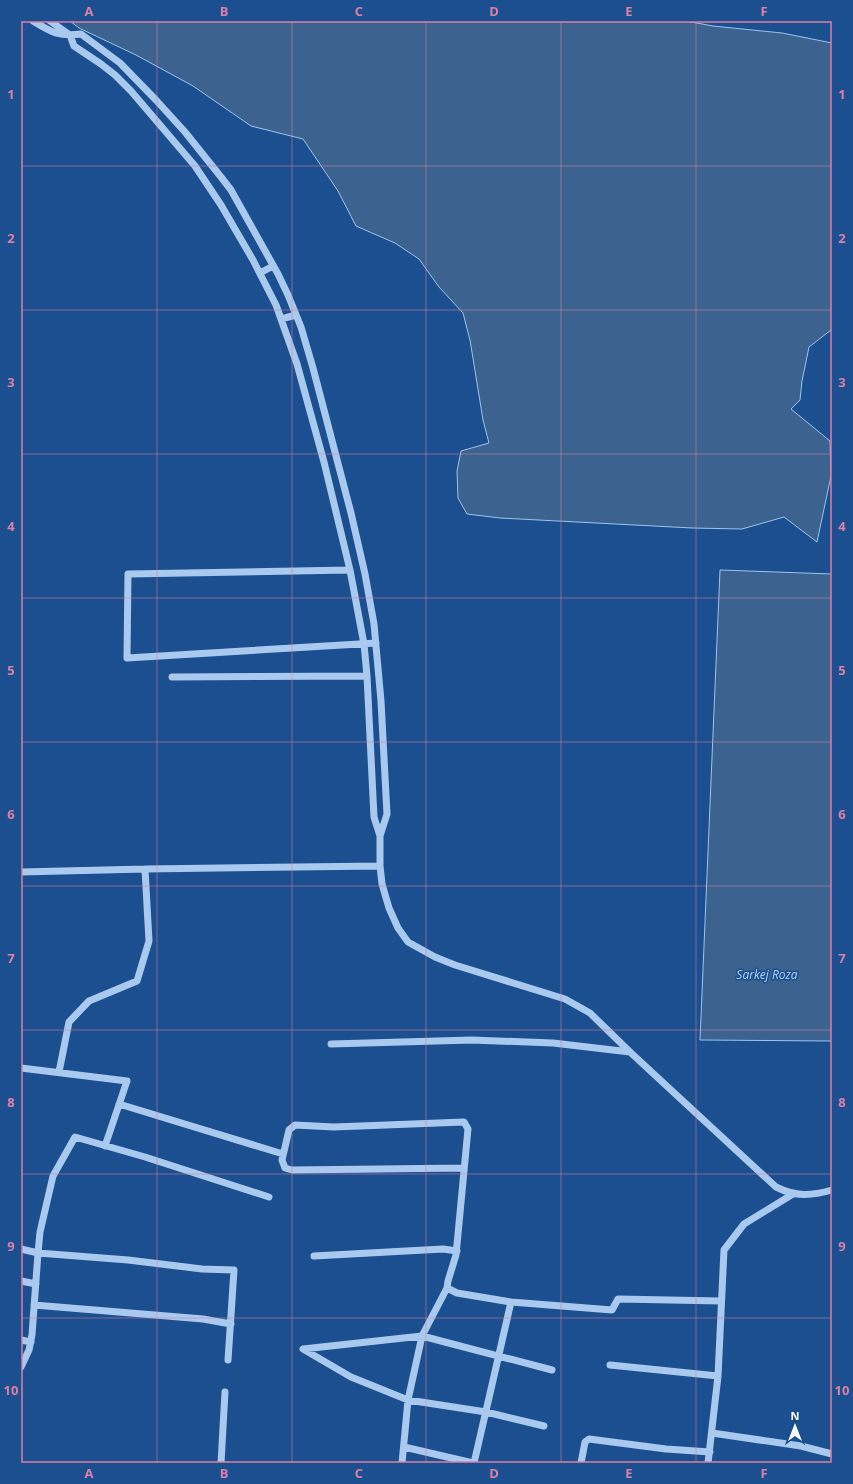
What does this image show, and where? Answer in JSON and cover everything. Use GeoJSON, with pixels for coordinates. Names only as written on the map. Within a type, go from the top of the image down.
{"type":"FeatureCollection","features":[{"type":"Feature","properties":{"kind":"street"},"geometry":{"type":"LineString","coordinates":[[33,21],[53,33],[70,35],[81,34],[120,63],[156,100],[185,132],[231,190],[288,295],[311,361],[349,505],[365,574],[376,644],[387,814],[380,836]]}},
{"type":"Feature","properties":{"kind":"street"},"geometry":{"type":"LineString","coordinates":[[50,21],[70,35],[74,46],[115,75],[146,108],[185,154],[212,190],[260,273],[276,305],[297,364],[350,570],[364,644],[374,817],[380,836],[380,866],[382,884],[389,908],[398,928],[408,942],[429,954],[455,965],[565,999],[590,1013],[776,1187],[793,1194],[809,1194],[832,1190]]}},
{"type":"Feature","properties":{"kind":"street"},"geometry":{"type":"LineString","coordinates":[[146,108],[156,100]]}},
{"type":"Feature","properties":{"kind":"street"},"geometry":{"type":"LineString","coordinates":[[260,273],[273,266]]}},
{"type":"Feature","properties":{"kind":"street"},"geometry":{"type":"LineString","coordinates":[[281,319],[296,315]]}},
{"type":"Feature","properties":{"kind":"street"},"geometry":{"type":"LineString","coordinates":[[297,364],[311,361]]}},
{"type":"Feature","properties":{"kind":"street"},"geometry":{"type":"LineString","coordinates":[[335,507],[349,505]]}},
{"type":"Feature","properties":{"kind":"street"},"geometry":{"type":"LineString","coordinates":[[350,570],[128,574],[127,658],[376,644]]}},
{"type":"Feature","properties":{"kind":"street"},"geometry":{"type":"LineString","coordinates":[[172,677],[367,676]]}},
{"type":"Feature","properties":{"kind":"street"},"geometry":{"type":"LineString","coordinates":[[370,750],[383,750]]}},
{"type":"Feature","properties":{"kind":"street"},"geometry":{"type":"LineString","coordinates":[[21,872],[380,866]]}},
{"type":"Feature","properties":{"kind":"street"},"geometry":{"type":"LineString","coordinates":[[59,1072],[69,1022],[89,1001],[138,981],[149,941],[145,869]]}},
{"type":"Feature","properties":{"kind":"street"},"geometry":{"type":"LineString","coordinates":[[331,1044],[472,1040],[552,1043],[630,1052]]}},
{"type":"Feature","properties":{"kind":"street"},"geometry":{"type":"LineString","coordinates":[[21,1068],[127,1081],[105,1146]]}},
{"type":"Feature","properties":{"kind":"street"},"geometry":{"type":"LineString","coordinates":[[119,1104],[283,1154]]}},
{"type":"Feature","properties":{"kind":"street"},"geometry":{"type":"LineString","coordinates":[[402,1463],[408,1400],[422,1336],[448,1288],[457,1251],[468,1129],[464,1122],[334,1127],[295,1125],[289,1130],[283,1154],[282,1160],[285,1168],[292,1170],[464,1168]]}},
{"type":"Feature","properties":{"kind":"street"},"geometry":{"type":"LineString","coordinates":[[21,1367],[31,1342],[40,1232],[53,1176],[75,1137],[145,1157],[269,1197]]}},
{"type":"Feature","properties":{"kind":"street"},"geometry":{"type":"LineString","coordinates":[[708,1463],[718,1376],[724,1250],[744,1224],[793,1194]]}},
{"type":"Feature","properties":{"kind":"street"},"geometry":{"type":"LineString","coordinates":[[21,1249],[38,1253],[128,1260],[202,1269],[234,1270],[228,1360]]}},
{"type":"Feature","properties":{"kind":"street"},"geometry":{"type":"LineString","coordinates":[[314,1256],[444,1249],[457,1251]]}},
{"type":"Feature","properties":{"kind":"street"},"geometry":{"type":"LineString","coordinates":[[21,1281],[36,1284]]}},
{"type":"Feature","properties":{"kind":"street"},"geometry":{"type":"LineString","coordinates":[[448,1288],[457,1293],[511,1302],[612,1310],[618,1299],[721,1301]]}},
{"type":"Feature","properties":{"kind":"street"},"geometry":{"type":"LineString","coordinates":[[404,1447],[474,1463],[511,1302]]}},
{"type":"Feature","properties":{"kind":"street"},"geometry":{"type":"LineString","coordinates":[[34,1305],[203,1319],[231,1324]]}},
{"type":"Feature","properties":{"kind":"street"},"geometry":{"type":"LineString","coordinates":[[544,1426],[486,1412],[408,1400],[351,1377],[303,1349],[422,1336],[552,1370]]}},
{"type":"Feature","properties":{"kind":"street"},"geometry":{"type":"LineString","coordinates":[[21,1340],[31,1342]]}},
{"type":"Feature","properties":{"kind":"street"},"geometry":{"type":"LineString","coordinates":[[610,1365],[718,1376]]}},
{"type":"Feature","properties":{"kind":"street"},"geometry":{"type":"LineString","coordinates":[[222,1463],[225,1392]]}},
{"type":"Feature","properties":{"kind":"street"},"geometry":{"type":"LineString","coordinates":[[712,1433],[801,1446],[832,1454]]}},
{"type":"Feature","properties":{"kind":"street"},"geometry":{"type":"LineString","coordinates":[[581,1463],[584,1442],[589,1439],[666,1449],[710,1452]]}},
{"type":"Feature","properties":{"kind":"water"},"geometry":{"type":"Polygon","coordinates":[[[70,21],[686,21],[713,26],[782,33],[832,43],[832,326],[831,330],[809,347],[802,381],[800,400],[791,409],[830,441],[831,476],[817,542],[784,517],[742,529],[692,528],[500,518],[467,514],[458,498],[457,471],[461,451],[489,443],[483,420],[470,340],[463,313],[439,287],[419,259],[395,243],[356,226],[338,191],[303,139],[251,126],[193,86],[136,55],[79,28],[70,21]]]}},
{"type":"Feature","properties":{"kind":"water","name":"Sarkej Roza"},"geometry":{"type":"Polygon","coordinates":[[[720,570],[832,574],[832,1041],[700,1040],[720,570]]]}}]}
